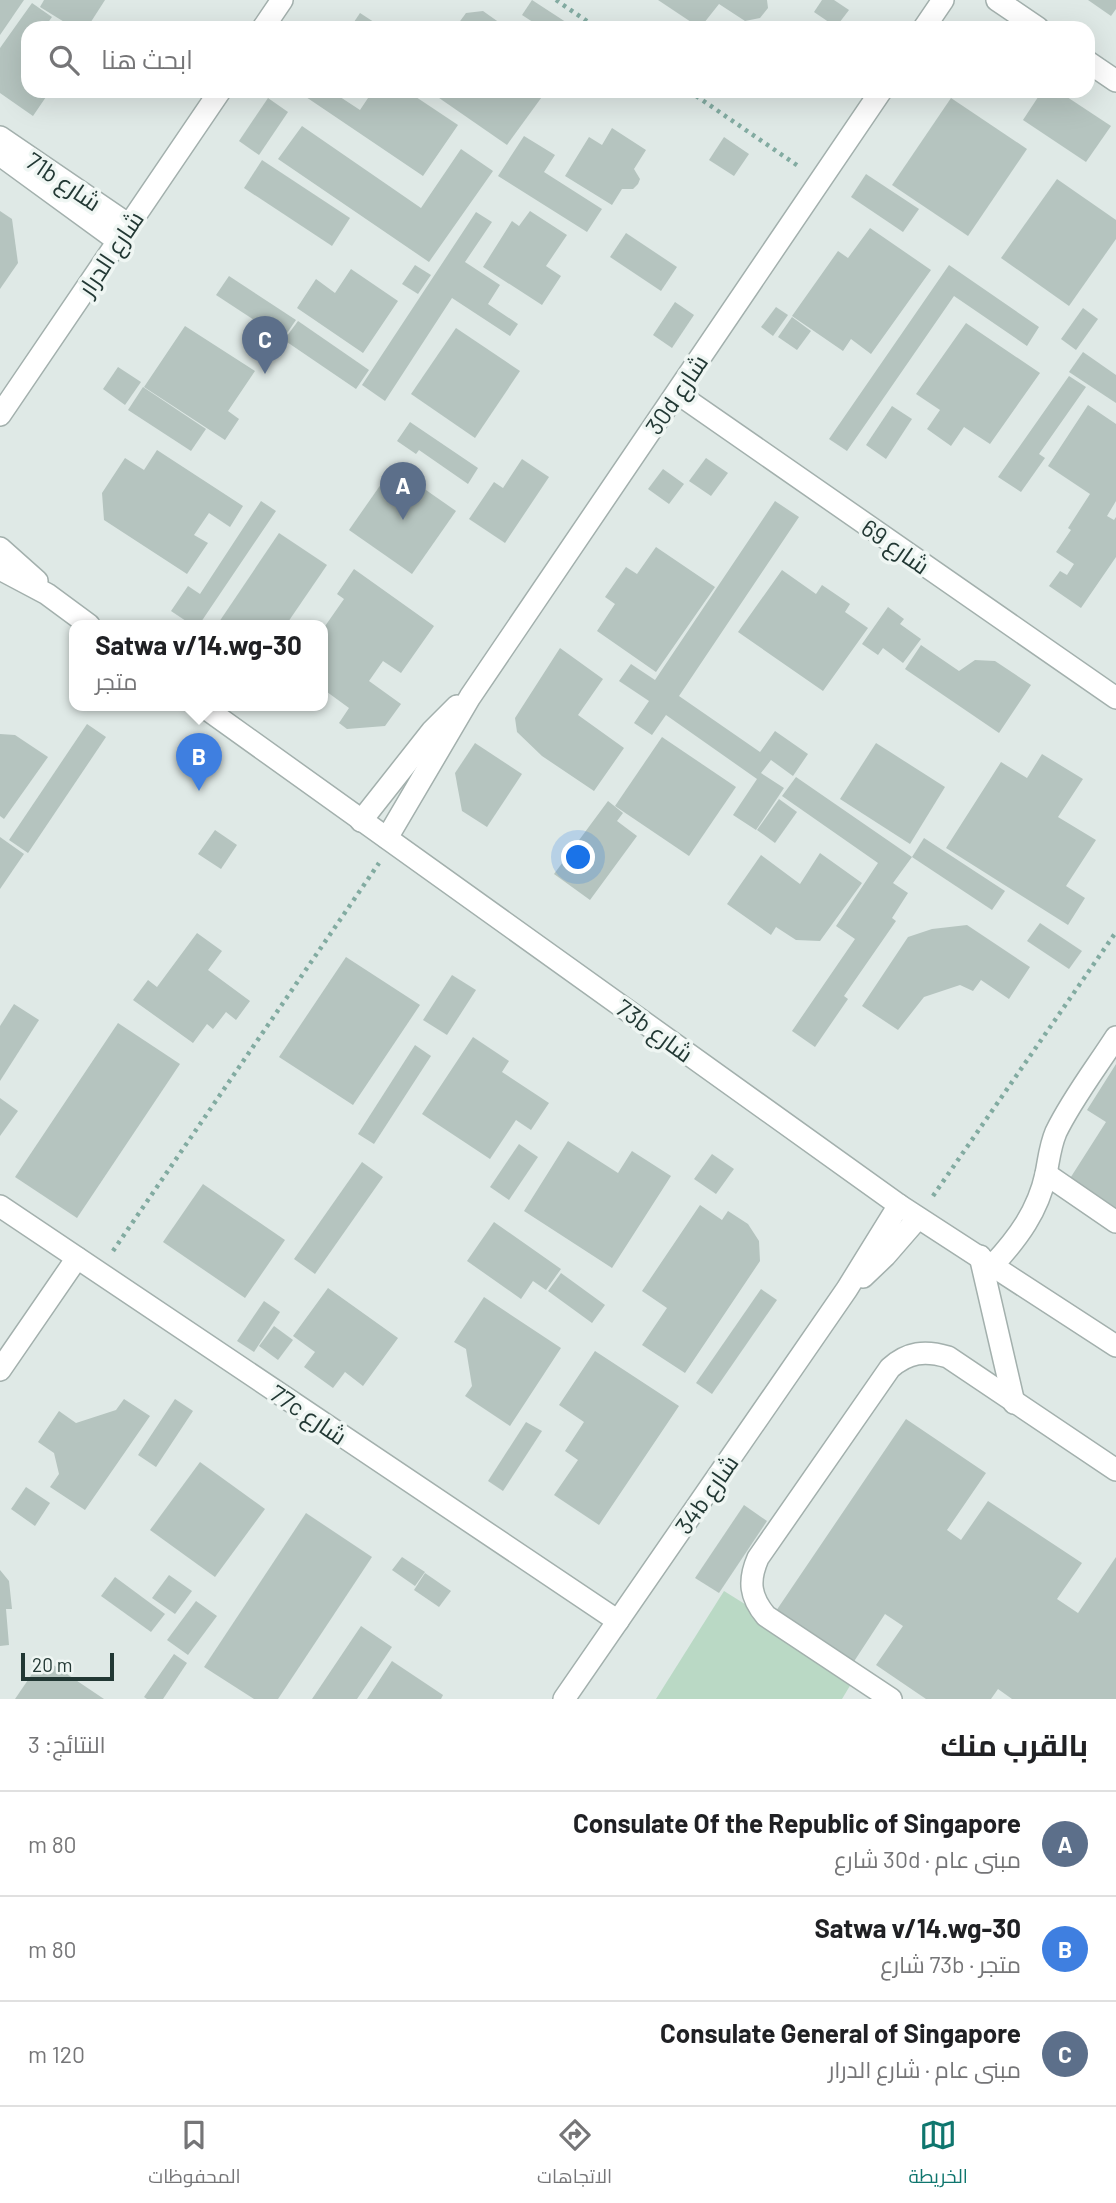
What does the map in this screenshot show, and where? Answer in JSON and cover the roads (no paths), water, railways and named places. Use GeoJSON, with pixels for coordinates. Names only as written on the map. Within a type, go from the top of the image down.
{"type":"FeatureCollection","features":[{"type":"Feature","properties":{"kind":"street"},"geometry":{"type":"LineString","coordinates":[[268,21],[282,0]]}},
{"type":"Feature","properties":{"kind":"street"},"geometry":{"type":"LineString","coordinates":[[929,21],[943,0]]}},
{"type":"Feature","properties":{"kind":"street"},"geometry":{"type":"LineString","coordinates":[[997,0],[1028,21]]}},
{"type":"Feature","properties":{"kind":"street"},"geometry":{"type":"LineString","coordinates":[[1095,67],[1116,81]]}},
{"type":"Feature","properties":{"kind":"street","name":"شارع الدرار"},"geometry":{"type":"LineString","coordinates":[[0,415],[215,98]]}},
{"type":"Feature","properties":{"kind":"street","name":"30d شارع"},"geometry":{"type":"LineString","coordinates":[[390,840],[470,697],[876,98]]}},
{"type":"Feature","properties":{"kind":"street","name":"71b شارع"},"geometry":{"type":"LineString","coordinates":[[0,137],[123,233]]}},
{"type":"Feature","properties":{"kind":"street","name":"71b شارع"},"geometry":{"type":"LineString","coordinates":[[0,155],[123,233]]}},
{"type":"Feature","properties":{"kind":"street","name":"شارع 69"},"geometry":{"type":"LineString","coordinates":[[677,393],[1116,698]]}},
{"type":"Feature","properties":{"kind":"street"},"geometry":{"type":"LineString","coordinates":[[0,548],[24,568],[47,594]]}},
{"type":"Feature","properties":{"kind":"street"},"geometry":{"type":"LineString","coordinates":[[0,569],[47,594],[82,620]]}},
{"type":"Feature","properties":{"kind":"street","name":"30d شارع"},"geometry":{"type":"LineString","coordinates":[[361,821],[432,731],[470,697]]}},
{"type":"Feature","properties":{"kind":"street","name":"73b شارع"},"geometry":{"type":"LineString","coordinates":[[209,711],[899,1205],[1116,1346]]}},
{"type":"Feature","properties":{"kind":"street"},"geometry":{"type":"LineString","coordinates":[[1014,1403],[987,1261],[1023,1231],[1046,1174],[1048,1155],[1055,1134],[1116,1037]]}},
{"type":"Feature","properties":{"kind":"street"},"geometry":{"type":"LineString","coordinates":[[1046,1174],[1116,1223]]}},
{"type":"Feature","properties":{"kind":"street","name":"34b شارع"},"geometry":{"type":"LineString","coordinates":[[564,1699],[847,1289],[899,1205]]}},
{"type":"Feature","properties":{"kind":"street","name":"77c شارع"},"geometry":{"type":"LineString","coordinates":[[0,1206],[618,1621]]}},
{"type":"Feature","properties":{"kind":"street","name":"34b شارع"},"geometry":{"type":"LineString","coordinates":[[847,1289],[885,1256],[918,1218]]}},
{"type":"Feature","properties":{"kind":"street"},"geometry":{"type":"LineString","coordinates":[[0,1370],[77,1258]]}},
{"type":"Feature","properties":{"kind":"street"},"geometry":{"type":"LineString","coordinates":[[891,1699],[766,1616],[756,1604],[751,1589],[752,1573],[758,1558],[890,1368],[902,1358],[925,1352],[948,1357],[1116,1470]]}},
{"type":"Feature","properties":{"kind":"place","name":"Consulate General of Singapore"},"geometry":{"type":"Point","coordinates":[265,374]}},
{"type":"Feature","properties":{"kind":"place","name":"Consulate Of the Republic of Singapore"},"geometry":{"type":"Point","coordinates":[403,520]}},
{"type":"Feature","properties":{"kind":"place","name":"Satwa v/14.wg-30"},"geometry":{"type":"Point","coordinates":[199,791]}}]}
